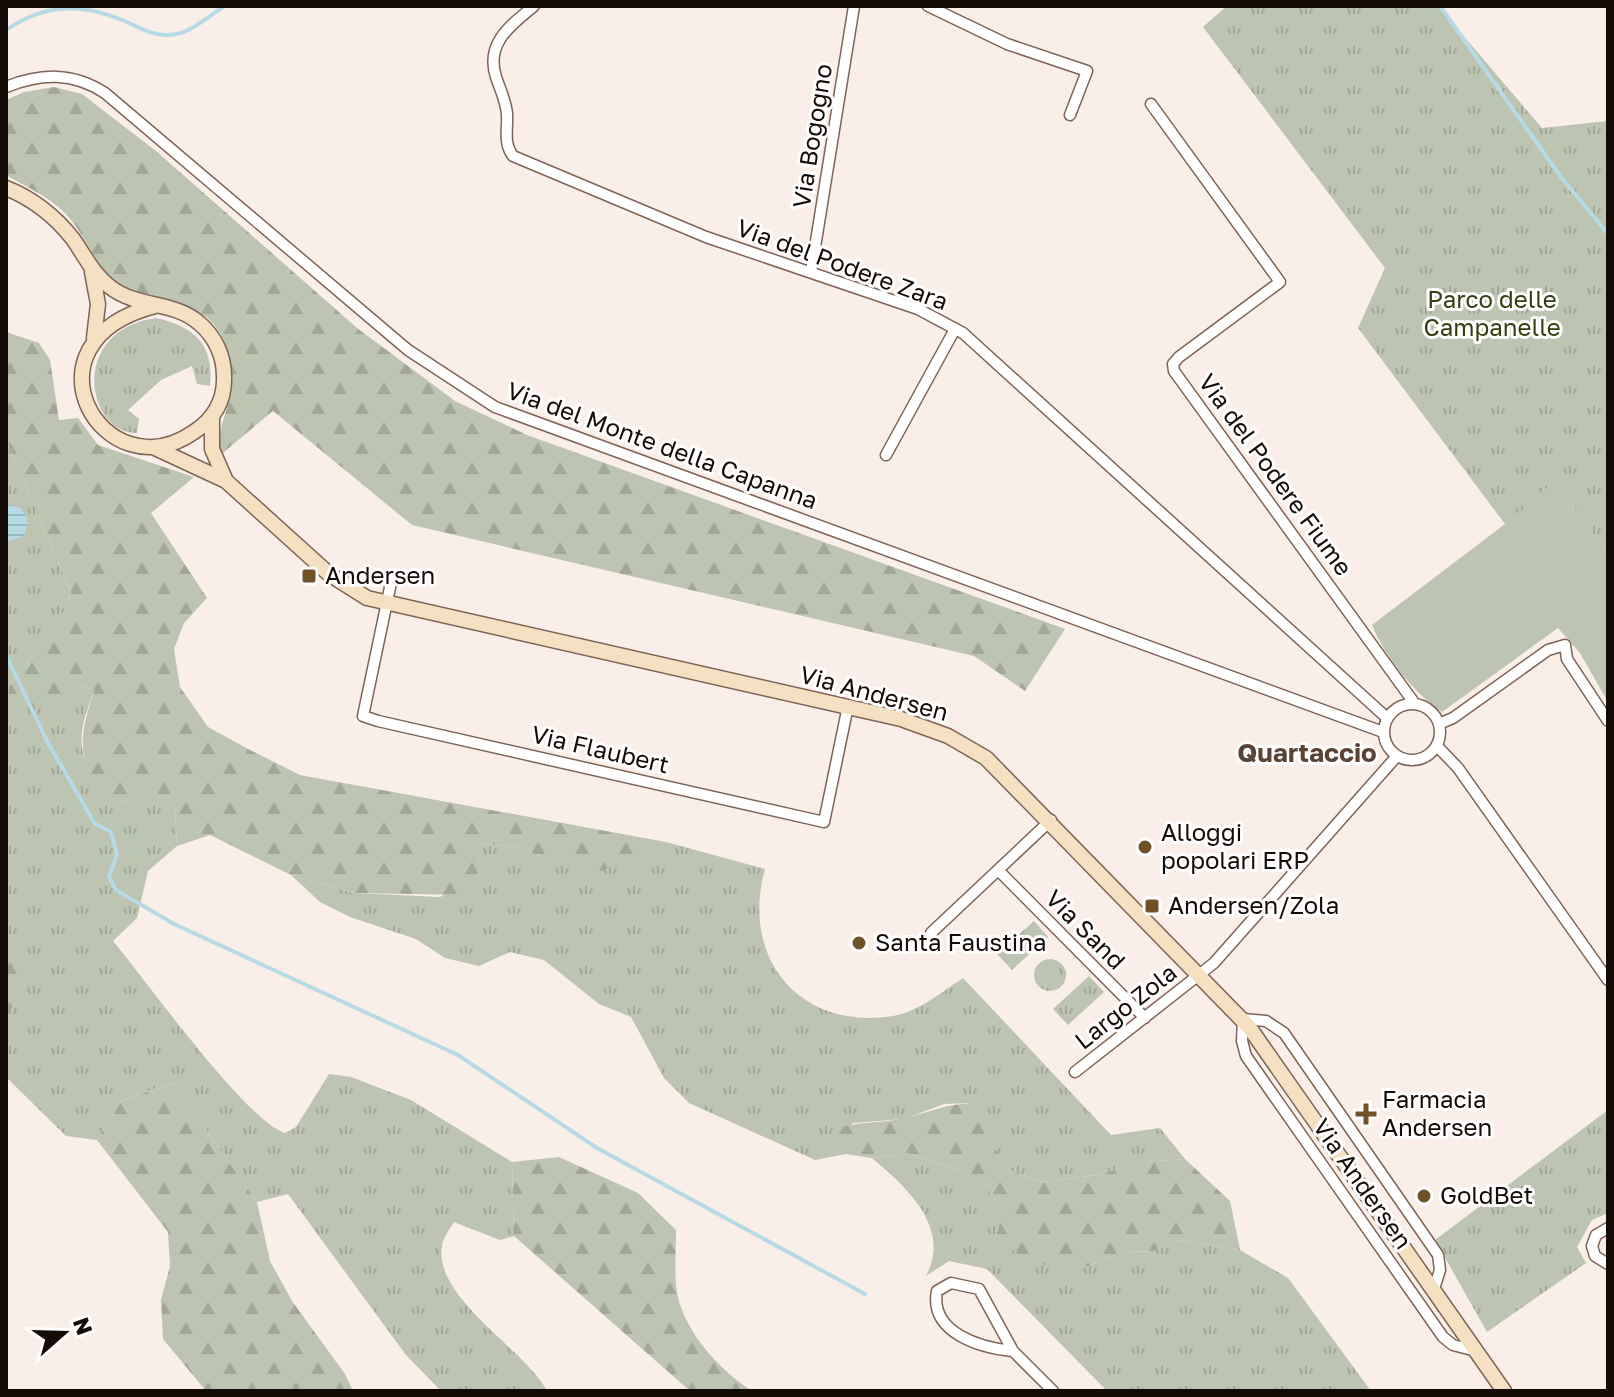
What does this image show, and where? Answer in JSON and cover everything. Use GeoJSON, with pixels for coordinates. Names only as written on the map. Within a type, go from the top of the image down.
{"type":"FeatureCollection","features":[{"type":"Feature","properties":{"kind":"street","name":"Via del Podere Zara"},"geometry":{"type":"LineString","coordinates":[[534,6],[503,32],[494,52],[494,70],[507,111],[506,141],[513,156],[706,237],[918,309],[955,329],[993,358],[1387,718]]}},
{"type":"Feature","properties":{"kind":"street","name":"Via Bogogno"},"geometry":{"type":"LineString","coordinates":[[811,272],[854,6]]}},
{"type":"Feature","properties":{"kind":"street"},"geometry":{"type":"LineString","coordinates":[[928,6],[1007,44],[1087,71],[1070,115]]}},
{"type":"Feature","properties":{"kind":"street","name":"Via del Monte della Capanna"},"geometry":{"type":"LineString","coordinates":[[6,87],[32,78],[57,76],[82,81],[105,93],[408,350],[495,407],[1383,732]]}},
{"type":"Feature","properties":{"kind":"street","name":"Via del Podere Fiume"},"geometry":{"type":"LineString","coordinates":[[1151,104],[1280,282],[1179,357],[1173,364],[1175,373],[1415,704]]}},
{"type":"Feature","properties":{"kind":"street","name":"Via Andersen"},"geometry":{"type":"LineString","coordinates":[[6,188],[53,217],[90,267],[119,293],[190,316],[216,343],[222,360],[224,382],[212,418],[212,449],[226,481]]}},
{"type":"Feature","properties":{"kind":"street","name":"Via Andersen"},"geometry":{"type":"LineString","coordinates":[[90,267],[98,304],[94,338],[84,358],[82,379],[93,415],[124,442],[155,448],[226,481],[337,580],[363,596],[915,723],[961,742],[997,766],[1243,1019],[1504,1391]]}},
{"type":"Feature","properties":{"kind":"street"},"geometry":{"type":"LineString","coordinates":[[94,338],[127,314],[155,306]]}},
{"type":"Feature","properties":{"kind":"street"},"geometry":{"type":"LineString","coordinates":[[886,455],[955,329]]}},
{"type":"Feature","properties":{"kind":"street"},"geometry":{"type":"LineString","coordinates":[[155,448],[183,439],[212,418]]}},
{"type":"Feature","properties":{"kind":"street"},"geometry":{"type":"LineString","coordinates":[[388,604],[392,578]]}},
{"type":"Feature","properties":{"kind":"street","name":"Via Flaubert"},"geometry":{"type":"LineString","coordinates":[[388,604],[363,716],[824,822],[848,706]]}},
{"type":"Feature","properties":{"kind":"street"},"geometry":{"type":"LineString","coordinates":[[1439,724],[1453,718],[1548,650],[1565,645],[1567,659],[1608,721]]}},
{"type":"Feature","properties":{"kind":"street"},"geometry":{"type":"LineString","coordinates":[[1437,746],[1419,759],[1397,756],[1386,746],[1383,732],[1387,718],[1402,705],[1415,704],[1431,711],[1439,724],[1437,746],[1458,768],[1608,980]]}},
{"type":"Feature","properties":{"kind":"street","name":"Largo Zola"},"geometry":{"type":"LineString","coordinates":[[1075,1072],[1202,974],[1397,756]]}},
{"type":"Feature","properties":{"kind":"street"},"geometry":{"type":"LineString","coordinates":[[931,933],[1051,820]]}},
{"type":"Feature","properties":{"kind":"street","name":"Via Sand"},"geometry":{"type":"LineString","coordinates":[[998,870],[1145,1018]]}},
{"type":"Feature","properties":{"kind":"street","name":"Via Andersen"},"geometry":{"type":"LineString","coordinates":[[1243,1019],[1266,1021],[1284,1033],[1435,1250],[1441,1264],[1434,1289]]}},
{"type":"Feature","properties":{"kind":"street","name":"Via Andersen"},"geometry":{"type":"LineString","coordinates":[[1243,1019],[1242,1041],[1246,1056],[1354,1211],[1443,1337],[1453,1345],[1476,1351]]}},
{"type":"Feature","properties":{"kind":"street"},"geometry":{"type":"LineString","coordinates":[[1608,1228],[1596,1235],[1592,1246],[1595,1256],[1608,1264]]}},
{"type":"Feature","properties":{"kind":"street"},"geometry":{"type":"LineString","coordinates":[[1013,1351],[984,1348],[944,1324],[935,1301],[937,1291],[951,1283],[979,1289],[1013,1351],[1053,1391]]}},
{"type":"Feature","properties":{"kind":"green space","name":"Parco delle Campanelle"},"geometry":{"type":"Polygon","coordinates":[[[1227,6],[1438,6],[1542,128],[1608,121],[1608,555],[1567,499],[1548,490],[1505,524],[1358,328],[1385,268],[1203,27],[1227,6]]]}},
{"type":"Feature","properties":{"kind":"green space"},"geometry":{"type":"Polygon","coordinates":[[[54,87],[82,94],[156,151],[357,328],[455,401],[527,435],[1065,629],[1025,691],[974,656],[412,525],[273,411],[219,456],[218,444],[230,397],[232,371],[222,336],[213,323],[188,308],[143,296],[118,284],[102,268],[65,213],[41,194],[6,175],[6,100],[24,92],[54,87]]]}},
{"type":"Feature","properties":{"kind":"green space"},"geometry":{"type":"Polygon","coordinates":[[[156,318],[182,327],[200,340],[209,359],[210,386],[197,384],[192,366],[161,380],[128,410],[139,419],[137,433],[119,429],[106,417],[97,400],[94,380],[98,360],[109,341],[128,326],[156,318]]]}},
{"type":"Feature","properties":{"kind":"green space"},"geometry":{"type":"Polygon","coordinates":[[[6,332],[39,343],[50,360],[59,420],[78,418],[98,445],[194,477],[151,513],[207,598],[184,623],[174,649],[180,687],[208,727],[300,775],[666,842],[601,871],[560,863],[517,848],[482,843],[477,876],[466,895],[354,893],[291,875],[210,835],[177,846],[175,807],[160,795],[121,801],[105,790],[87,766],[83,739],[94,691],[81,685],[28,708],[8,696],[11,684],[64,611],[71,592],[6,439],[6,332]]]}},
{"type":"Feature","properties":{"kind":"green space"},"geometry":{"type":"Polygon","coordinates":[[[6,439],[71,592],[64,611],[11,684],[28,707],[81,685],[94,691],[81,739],[87,765],[121,801],[160,794],[175,807],[177,846],[148,871],[137,918],[113,941],[222,1077],[267,1123],[285,1133],[296,1127],[329,1074],[351,1077],[411,1100],[512,1162],[514,1236],[500,1240],[454,1222],[442,1245],[443,1265],[451,1284],[465,1303],[536,1375],[547,1391],[441,1391],[406,1355],[288,1194],[257,1202],[173,1083],[122,1100],[97,1140],[66,1136],[6,1077],[6,1019],[28,980],[11,956],[6,957],[6,439]]]}},
{"type":"Feature","properties":{"kind":"green space"},"geometry":{"type":"Polygon","coordinates":[[[1559,477],[1567,478],[1572,484],[1567,499],[1608,555],[1608,702],[1580,653],[1558,628],[1442,712],[1401,673],[1372,625],[1505,524],[1559,477]]]}},
{"type":"Feature","properties":{"kind":"green space"},"geometry":{"type":"Polygon","coordinates":[[[666,842],[765,869],[759,901],[761,931],[770,958],[784,981],[805,999],[830,1012],[859,1018],[893,1016],[921,1006],[963,978],[1111,1135],[1160,1128],[1185,1159],[1130,1163],[1104,1174],[1043,1182],[1006,1169],[971,1103],[944,1104],[904,1119],[853,1123],[836,1142],[846,1154],[815,1160],[689,1103],[664,1078],[631,1017],[599,1004],[544,960],[510,952],[479,966],[445,958],[416,939],[350,917],[320,902],[291,875],[354,893],[440,897],[477,876],[481,843],[517,848],[560,863],[640,852],[666,842]]]}},
{"type":"Feature","properties":{"kind":"green space"},"geometry":{"type":"Polygon","coordinates":[[[1034,921],[1048,937],[1012,970],[997,954],[1034,921]]]}},
{"type":"Feature","properties":{"kind":"green space"},"geometry":{"type":"Polygon","coordinates":[[[6,957],[21,959],[28,980],[6,1019],[6,957]]]}},
{"type":"Feature","properties":{"kind":"green space"},"geometry":{"type":"Polygon","coordinates":[[[1050,959],[1061,964],[1066,975],[1061,986],[1050,991],[1039,986],[1034,975],[1039,964],[1050,959]]]}},
{"type":"Feature","properties":{"kind":"green space"},"geometry":{"type":"Polygon","coordinates":[[[1089,976],[1104,992],[1068,1025],[1053,1009],[1089,976]]]}},
{"type":"Feature","properties":{"kind":"green space"},"geometry":{"type":"Polygon","coordinates":[[[173,1083],[257,1202],[270,1261],[292,1301],[345,1374],[353,1391],[206,1391],[163,1339],[161,1300],[170,1266],[168,1232],[97,1140],[122,1100],[173,1083]]]}},
{"type":"Feature","properties":{"kind":"green space"},"geometry":{"type":"Polygon","coordinates":[[[972,1103],[1006,1169],[1043,1182],[1104,1174],[1129,1163],[1185,1159],[1230,1201],[1240,1250],[1180,1240],[1154,1251],[1122,1252],[1088,1266],[1054,1269],[1015,1252],[996,1238],[1003,1212],[985,1185],[960,1170],[908,1153],[872,1158],[846,1154],[836,1142],[837,1129],[846,1126],[896,1120],[972,1103]]]}},
{"type":"Feature","properties":{"kind":"green space"},"geometry":{"type":"Polygon","coordinates":[[[1608,1110],[1608,1213],[1592,1220],[1577,1247],[1586,1263],[1487,1332],[1435,1240],[1608,1110]]]}},
{"type":"Feature","properties":{"kind":"green space"},"geometry":{"type":"Polygon","coordinates":[[[908,1153],[960,1170],[985,1185],[1003,1212],[1088,1266],[1122,1252],[1154,1251],[1180,1240],[1240,1250],[1288,1278],[1371,1391],[1107,1391],[987,1269],[949,1261],[926,1276],[933,1258],[929,1225],[911,1195],[872,1158],[908,1153]]]}},
{"type":"Feature","properties":{"kind":"green space"},"geometry":{"type":"Polygon","coordinates":[[[559,1157],[638,1193],[676,1230],[677,1293],[687,1322],[716,1361],[752,1391],[690,1391],[514,1236],[512,1162],[559,1157]]]}},
{"type":"Feature","properties":{"kind":"water"},"geometry":{"type":"Polygon","coordinates":[[[6,504],[22,509],[28,522],[24,536],[6,542],[6,504]]]}},
{"type":"Feature","properties":{"kind":"waterway"},"geometry":{"type":"LineString","coordinates":[[6,30],[36,14],[66,8],[113,16],[152,33],[170,35],[189,30],[225,6]]}},
{"type":"Feature","properties":{"kind":"waterway"},"geometry":{"type":"LineString","coordinates":[[1440,6],[1561,177],[1608,234]]}},
{"type":"Feature","properties":{"kind":"waterway"},"geometry":{"type":"LineString","coordinates":[[6,655],[47,741],[95,824],[111,832],[117,854],[109,877],[116,890],[174,924],[458,1055],[597,1148],[865,1294]]}},
{"type":"Feature","properties":{"kind":"place","name":"Andersen"},"geometry":{"type":"Point","coordinates":[309,576]}},
{"type":"Feature","properties":{"kind":"place","name":"Alloggi popolari ERP"},"geometry":{"type":"Point","coordinates":[1145,847]}},
{"type":"Feature","properties":{"kind":"place","name":"Andersen/Zola"},"geometry":{"type":"Point","coordinates":[1152,906]}},
{"type":"Feature","properties":{"kind":"place","name":"Santa Faustina"},"geometry":{"type":"Point","coordinates":[859,943]}},
{"type":"Feature","properties":{"kind":"place","name":"Farmacia Andersen"},"geometry":{"type":"Point","coordinates":[1366,1114]}},
{"type":"Feature","properties":{"kind":"place","name":"GoldBet"},"geometry":{"type":"Point","coordinates":[1424,1196]}},
{"type":"Feature","properties":{"kind":"district","name":"Quartaccio"},"geometry":{"type":"Point","coordinates":[1307,753]}}]}
